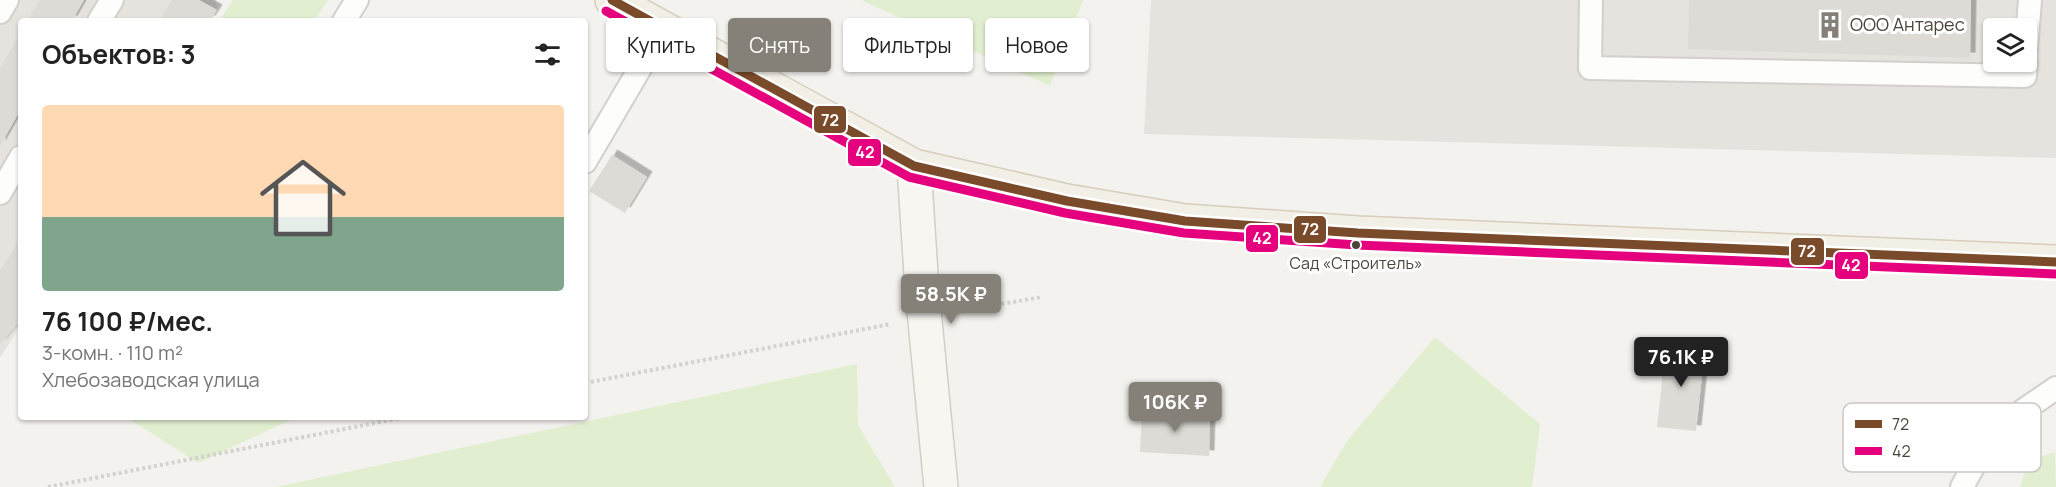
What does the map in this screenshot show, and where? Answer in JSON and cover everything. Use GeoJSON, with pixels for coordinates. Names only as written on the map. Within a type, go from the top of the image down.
{"type":"FeatureCollection","features":[{"type":"Feature","properties":{"kind":"main road"},"geometry":{"type":"LineString","coordinates":[[612,0],[644,18]]}},
{"type":"Feature","properties":{"kind":"main road"},"geometry":{"type":"LineString","coordinates":[[716,58],[914,166],[1067,201],[1185,221],[1358,233],[2056,262]]}},
{"type":"Feature","properties":{"kind":"street"},"geometry":{"type":"LineString","coordinates":[[914,166],[941,487]]}},
{"type":"Feature","properties":{"kind":"lane"},"geometry":{"type":"LineString","coordinates":[[0,12],[7,0]]}},
{"type":"Feature","properties":{"kind":"lane"},"geometry":{"type":"LineString","coordinates":[[101,18],[111,0]]}},
{"type":"Feature","properties":{"kind":"lane"},"geometry":{"type":"LineString","coordinates":[[346,18],[357,0]]}},
{"type":"Feature","properties":{"kind":"lane"},"geometry":{"type":"LineString","coordinates":[[1591,0],[1590,68],[2025,76],[2025,72]]}},
{"type":"Feature","properties":{"kind":"lane"},"geometry":{"type":"LineString","coordinates":[[2029,18],[2030,0]]}},
{"type":"Feature","properties":{"kind":"lane"},"geometry":{"type":"LineString","coordinates":[[588,157],[638,72]]}},
{"type":"Feature","properties":{"kind":"lane"},"geometry":{"type":"LineString","coordinates":[[0,193],[18,162]]}},
{"type":"Feature","properties":{"kind":"lane"},"geometry":{"type":"LineString","coordinates":[[2034,403],[2056,388]]}},
{"type":"Feature","properties":{"kind":"lane"},"geometry":{"type":"LineString","coordinates":[[1962,487],[1970,472]]}},
{"type":"Feature","properties":{"kind":"path"},"geometry":{"type":"LineString","coordinates":[[588,382],[1042,297]]}},
{"type":"Feature","properties":{"kind":"path"},"geometry":{"type":"LineString","coordinates":[[48,487],[391,420]]}},
{"type":"Feature","properties":{"kind":"shaded area"},"geometry":{"type":"Polygon","coordinates":[[[0,0],[216,0],[217,10],[212,18],[18,18],[18,329],[0,358],[0,0]]]}},
{"type":"Feature","properties":{"kind":"shaded area"},"geometry":{"type":"Polygon","coordinates":[[[1151,0],[2056,0],[2056,158],[1144,134],[1151,0]]]}},
{"type":"Feature","properties":{"kind":"green space"},"geometry":{"type":"Polygon","coordinates":[[[233,0],[328,0],[316,18],[221,18],[233,0]]]}},
{"type":"Feature","properties":{"kind":"green space"},"geometry":{"type":"Polygon","coordinates":[[[861,0],[1083,0],[1076,18],[985,18],[985,56],[973,51],[973,18],[901,18],[861,0]]]}},
{"type":"Feature","properties":{"kind":"green space"},"geometry":{"type":"Polygon","coordinates":[[[1019,72],[1055,72],[1050,86],[1019,72]]]}},
{"type":"Feature","properties":{"kind":"green space"},"geometry":{"type":"Polygon","coordinates":[[[1435,337],[1540,424],[1532,487],[1320,487],[1347,441],[1435,337]]]}},
{"type":"Feature","properties":{"kind":"green space"},"geometry":{"type":"Polygon","coordinates":[[[857,364],[858,425],[895,487],[276,487],[857,364]]]}},
{"type":"Feature","properties":{"kind":"green space"},"geometry":{"type":"Polygon","coordinates":[[[131,420],[291,420],[198,463],[131,420]]]}},
{"type":"Feature","properties":{"kind":"green space"},"geometry":{"type":"Polygon","coordinates":[[[2055,452],[2056,487],[2020,487],[2025,472],[2041,472],[2041,457],[2055,452]]]}},
{"type":"Feature","properties":{"kind":"building"},"geometry":{"type":"Polygon","coordinates":[[[40,0],[84,0],[74,18],[29,18],[40,0]]]}},
{"type":"Feature","properties":{"kind":"building"},"geometry":{"type":"Polygon","coordinates":[[[172,0],[199,0],[217,10],[212,18],[161,18],[172,0]]]}},
{"type":"Feature","properties":{"kind":"building","name":"ООО Антарес"},"geometry":{"type":"Polygon","coordinates":[[[1689,0],[1971,0],[1970,58],[1688,49],[1689,0]]]}},
{"type":"Feature","properties":{"kind":"building"},"geometry":{"type":"Polygon","coordinates":[[[18,37],[18,114],[0,146],[0,68],[18,37]]]}},
{"type":"Feature","properties":{"kind":"building"},"geometry":{"type":"Polygon","coordinates":[[[612,155],[647,177],[625,213],[589,191],[612,155]]]}},
{"type":"Feature","properties":{"kind":"building"},"geometry":{"type":"Polygon","coordinates":[[[18,242],[18,324],[0,345],[0,271],[18,242]]]}},
{"type":"Feature","properties":{"kind":"building"},"geometry":{"type":"Polygon","coordinates":[[[1666,344],[1705,348],[1696,431],[1657,427],[1666,344]]]}},
{"type":"Feature","properties":{"kind":"building"},"geometry":{"type":"Polygon","coordinates":[[[1142,410],[1210,413],[1209,456],[1140,452],[1142,410]]]}},
{"type":"Feature","properties":{"kind":"transit line","name":"72"},"geometry":{"type":"LineString","coordinates":[[612,0],[914,166],[1067,201],[1185,221],[1358,233],[2056,262]]}},
{"type":"Feature","properties":{"kind":"transit line","name":"42"},"geometry":{"type":"LineString","coordinates":[[606,11],[909,177],[1065,213],[1184,233],[1357,245],[2056,274]]}},
{"type":"Feature","properties":{"kind":"place","name":"ООО Антарес"},"geometry":{"type":"Point","coordinates":[1830,25]}},
{"type":"Feature","properties":{"kind":"place","name":"Сад «Строитель»"},"geometry":{"type":"Point","coordinates":[1356,245]}}]}
